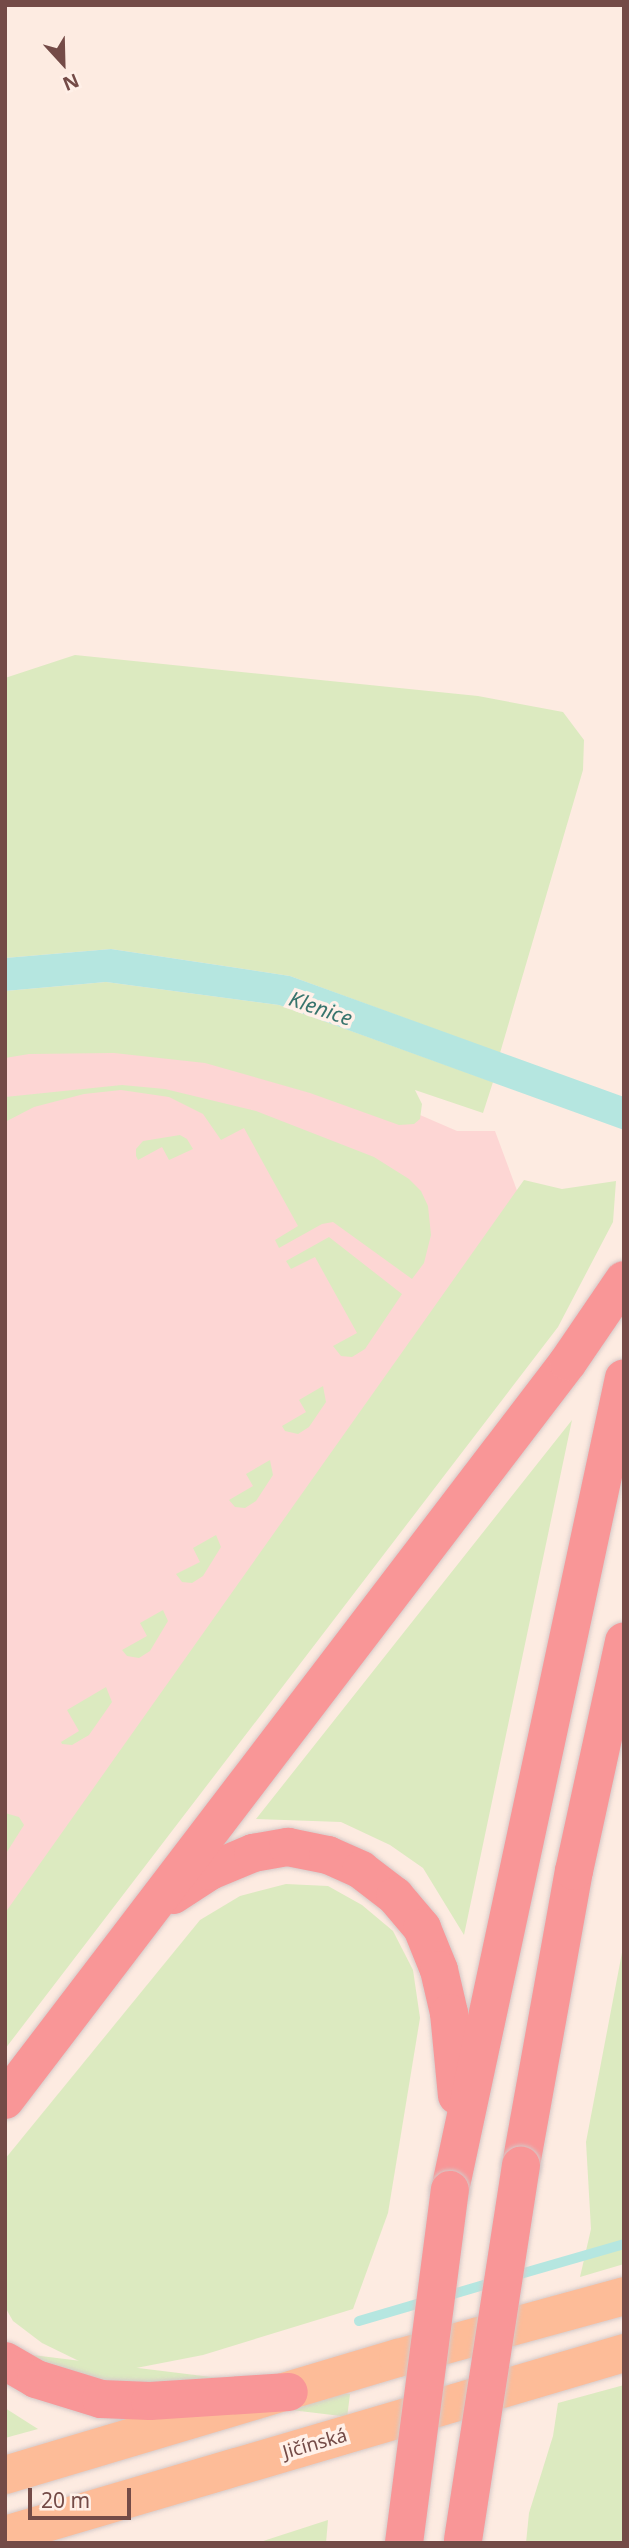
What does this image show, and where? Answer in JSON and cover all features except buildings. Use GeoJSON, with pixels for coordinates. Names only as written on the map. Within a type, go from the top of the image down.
{"type":"FeatureCollection","features":[{"type":"Feature","properties":{"kind":"highway"},"geometry":{"type":"LineString","coordinates":[[5,2100],[568,1362],[624,1280]]}},
{"type":"Feature","properties":{"kind":"highway"},"geometry":{"type":"LineString","coordinates":[[450,2190],[624,1378]]}},
{"type":"Feature","properties":{"kind":"highway"},"geometry":{"type":"LineString","coordinates":[[463,2541],[521,2165],[574,1871],[624,1641]]}},
{"type":"Feature","properties":{"kind":"highway"},"geometry":{"type":"LineString","coordinates":[[574,1871],[624,1749]]}},
{"type":"Feature","properties":{"kind":"highway"},"geometry":{"type":"LineString","coordinates":[[153,1907],[210,1871],[253,1853],[288,1847],[328,1855],[360,1870],[395,1896],[422,1928],[439,1970],[449,2013],[457,2101],[450,2190],[404,2543]]}},
{"type":"Feature","properties":{"kind":"highway"},"geometry":{"type":"LineString","coordinates":[[5,2361],[36,2379],[101,2399],[150,2401],[289,2392]]}},
{"type":"Feature","properties":{"kind":"main road"},"geometry":{"type":"LineString","coordinates":[[5,2475],[398,2358],[624,2296]]}},
{"type":"Feature","properties":{"kind":"main road","name":"Jičínská"},"geometry":{"type":"LineString","coordinates":[[5,2535],[624,2353]]}},
{"type":"Feature","properties":{"kind":"shaded area"},"geometry":{"type":"Polygon","coordinates":[[[5,1039],[330,1076],[457,1131],[495,1131],[539,1250],[5,1983],[5,1039]]]}},
{"type":"Feature","properties":{"kind":"green space"},"geometry":{"type":"Polygon","coordinates":[[[75,655],[478,696],[563,712],[584,740],[583,770],[500,1053],[290,976],[111,949],[5,958],[5,678],[75,655]]]}},
{"type":"Feature","properties":{"kind":"green space"},"geometry":{"type":"Polygon","coordinates":[[[106,982],[279,1005],[493,1082],[483,1113],[415,1090],[422,1104],[420,1119],[414,1124],[399,1125],[310,1093],[205,1063],[114,1053],[29,1054],[5,1058],[5,991],[106,982]]]}},
{"type":"Feature","properties":{"kind":"green space"},"geometry":{"type":"Polygon","coordinates":[[[122,1085],[165,1089],[256,1111],[374,1157],[409,1179],[421,1191],[428,1206],[431,1235],[424,1263],[412,1279],[333,1222],[322,1224],[279,1248],[275,1240],[298,1226],[244,1128],[221,1140],[203,1114],[169,1097],[121,1090],[84,1094],[34,1107],[5,1122],[5,1097],[122,1085]]]}},
{"type":"Feature","properties":{"kind":"green space"},"geometry":{"type":"Polygon","coordinates":[[[180,1135],[187,1139],[193,1149],[169,1160],[162,1147],[138,1160],[136,1149],[143,1141],[180,1135]]]}},
{"type":"Feature","properties":{"kind":"green space"},"geometry":{"type":"Polygon","coordinates":[[[524,1180],[562,1189],[616,1181],[613,1222],[558,1327],[5,2049],[5,1913],[524,1180]]]}},
{"type":"Feature","properties":{"kind":"green space"},"geometry":{"type":"Polygon","coordinates":[[[329,1237],[402,1294],[365,1349],[352,1357],[341,1356],[333,1346],[357,1333],[315,1257],[291,1269],[286,1261],[329,1237]]]}},
{"type":"Feature","properties":{"kind":"green space"},"geometry":{"type":"Polygon","coordinates":[[[323,1386],[326,1402],[309,1427],[298,1434],[285,1431],[282,1426],[306,1412],[299,1400],[323,1386]]]}},
{"type":"Feature","properties":{"kind":"green space"},"geometry":{"type":"Polygon","coordinates":[[[572,1420],[464,1935],[423,1868],[390,1845],[341,1822],[256,1819],[572,1420]]]}},
{"type":"Feature","properties":{"kind":"green space"},"geometry":{"type":"Polygon","coordinates":[[[270,1460],[273,1475],[256,1501],[245,1508],[235,1507],[229,1500],[253,1486],[246,1474],[270,1460]]]}},
{"type":"Feature","properties":{"kind":"green space"},"geometry":{"type":"Polygon","coordinates":[[[216,1535],[221,1547],[203,1576],[192,1583],[182,1582],[176,1574],[200,1562],[193,1548],[216,1535]]]}},
{"type":"Feature","properties":{"kind":"green space"},"geometry":{"type":"Polygon","coordinates":[[[163,1610],[168,1621],[150,1651],[139,1658],[127,1656],[122,1650],[147,1636],[140,1623],[163,1610]]]}},
{"type":"Feature","properties":{"kind":"green space"},"geometry":{"type":"Polygon","coordinates":[[[106,1687],[112,1702],[89,1735],[72,1745],[62,1744],[61,1742],[79,1731],[67,1710],[106,1687]]]}},
{"type":"Feature","properties":{"kind":"green space"},"geometry":{"type":"Polygon","coordinates":[[[5,1813],[19,1817],[24,1825],[5,1855],[5,1813]]]}},
{"type":"Feature","properties":{"kind":"green space"},"geometry":{"type":"Polygon","coordinates":[[[286,1884],[328,1886],[362,1905],[393,1931],[413,1970],[420,2018],[388,2213],[353,2309],[203,2355],[131,2369],[83,2363],[42,2343],[13,2321],[5,2307],[5,2159],[200,1920],[240,1896],[286,1884]]]}},
{"type":"Feature","properties":{"kind":"green space"},"geometry":{"type":"Polygon","coordinates":[[[624,1942],[624,2264],[580,2277],[591,2229],[586,2142],[624,1942]]]}},
{"type":"Feature","properties":{"kind":"green space"},"geometry":{"type":"Polygon","coordinates":[[[5,2352],[350,2394],[347,2417],[5,2375],[5,2352]]]}},
{"type":"Feature","properties":{"kind":"green space"},"geometry":{"type":"Polygon","coordinates":[[[624,2385],[624,2543],[526,2543],[529,2513],[553,2436],[558,2403],[624,2385]]]}},
{"type":"Feature","properties":{"kind":"green space"},"geometry":{"type":"Polygon","coordinates":[[[5,2408],[38,2429],[5,2438],[5,2408]]]}},
{"type":"Feature","properties":{"kind":"green space"},"geometry":{"type":"Polygon","coordinates":[[[328,2520],[326,2543],[257,2543],[328,2520]]]}},
{"type":"Feature","properties":{"kind":"water","name":"Klenice"},"geometry":{"type":"Polygon","coordinates":[[[111,949],[290,976],[624,1097],[624,1130],[279,1005],[106,982],[5,991],[5,958],[111,949]]]}},
{"type":"Feature","properties":{"kind":"waterway"},"geometry":{"type":"LineString","coordinates":[[510,2277],[624,2244]]}},
{"type":"Feature","properties":{"kind":"waterway"},"geometry":{"type":"LineString","coordinates":[[443,2297],[494,2282]]}},
{"type":"Feature","properties":{"kind":"waterway"},"geometry":{"type":"LineString","coordinates":[[359,2321],[427,2301]]}}]}
